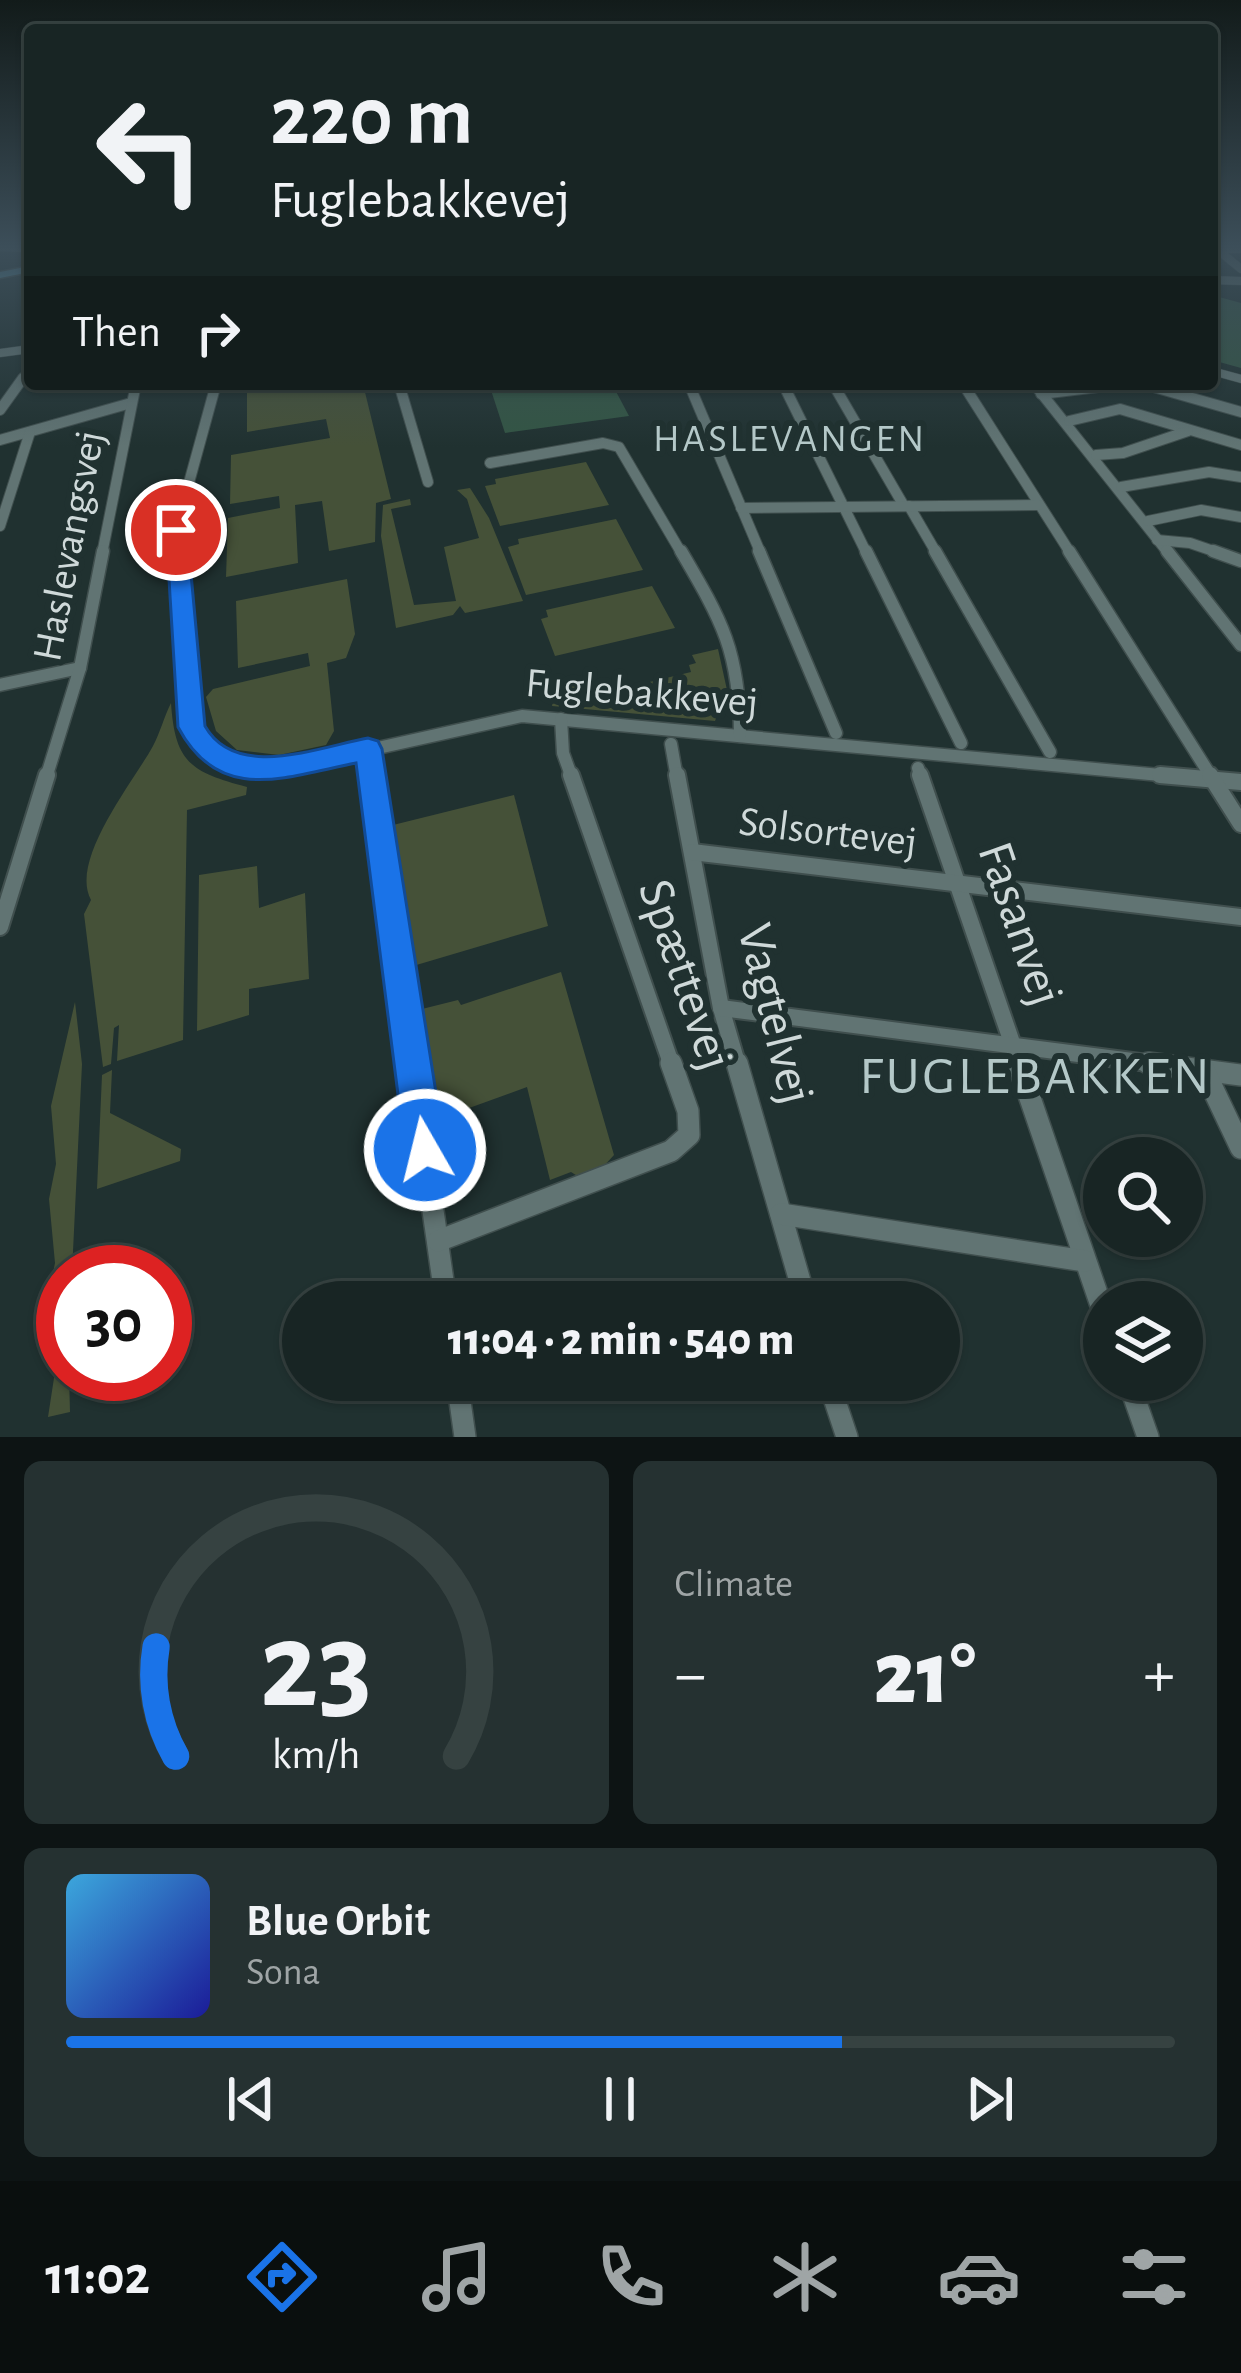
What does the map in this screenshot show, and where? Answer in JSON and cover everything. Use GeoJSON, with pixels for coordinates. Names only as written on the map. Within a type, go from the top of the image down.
{"type":"FeatureCollection","features":[{"type":"Feature","properties":{"kind":"street"},"geometry":{"type":"LineString","coordinates":[[0,410],[24,377]]}},
{"type":"Feature","properties":{"kind":"street","name":"Haslevangsvej"},"geometry":{"type":"LineString","coordinates":[[0,927],[80,668],[134,390]]}},
{"type":"Feature","properties":{"kind":"street","name":"Fuglebakkevej"},"geometry":{"type":"LineString","coordinates":[[214,390],[176,530],[194,734],[218,759],[257,770],[496,718],[562,719],[1241,782]]}},
{"type":"Feature","properties":{"kind":"street"},"geometry":{"type":"LineString","coordinates":[[401,390],[428,482]]}},
{"type":"Feature","properties":{"kind":"street"},"geometry":{"type":"LineString","coordinates":[[692,390],[836,733]]}},
{"type":"Feature","properties":{"kind":"street"},"geometry":{"type":"LineString","coordinates":[[786,390],[961,743]]}},
{"type":"Feature","properties":{"kind":"street"},"geometry":{"type":"LineString","coordinates":[[837,390],[1050,752]]}},
{"type":"Feature","properties":{"kind":"street"},"geometry":{"type":"LineString","coordinates":[[967,390],[1241,824]]}},
{"type":"Feature","properties":{"kind":"street"},"geometry":{"type":"LineString","coordinates":[[1041,390],[1160,540],[1241,561]]}},
{"type":"Feature","properties":{"kind":"street"},"geometry":{"type":"LineString","coordinates":[[1041,390],[1241,641]]}},
{"type":"Feature","properties":{"kind":"street"},"geometry":{"type":"LineString","coordinates":[[1057,390],[1099,390]]}},
{"type":"Feature","properties":{"kind":"street"},"geometry":{"type":"LineString","coordinates":[[1164,390],[1241,412]]}},
{"type":"Feature","properties":{"kind":"street"},"geometry":{"type":"LineString","coordinates":[[0,440],[131,403]]}},
{"type":"Feature","properties":{"kind":"street"},"geometry":{"type":"LineString","coordinates":[[1069,421],[1120,409],[1241,445]]}},
{"type":"Feature","properties":{"kind":"street"},"geometry":{"type":"LineString","coordinates":[[1096,455],[1123,454],[1188,431]]}},
{"type":"Feature","properties":{"kind":"street"},"geometry":{"type":"LineString","coordinates":[[0,526],[30,432]]}},
{"type":"Feature","properties":{"kind":"street"},"geometry":{"type":"LineString","coordinates":[[490,463],[603,443],[620,447],[725,626],[740,694],[740,736]]}},
{"type":"Feature","properties":{"kind":"street"},"geometry":{"type":"LineString","coordinates":[[1121,487],[1210,468],[1241,477]]}},
{"type":"Feature","properties":{"kind":"street"},"geometry":{"type":"LineString","coordinates":[[741,508],[1039,505]]}},
{"type":"Feature","properties":{"kind":"street"},"geometry":{"type":"LineString","coordinates":[[1148,521],[1174,519],[1207,506],[1241,517]]}},
{"type":"Feature","properties":{"kind":"street"},"geometry":{"type":"LineString","coordinates":[[0,686],[80,668]]}},
{"type":"Feature","properties":{"kind":"street","name":"Spættevej"},"geometry":{"type":"LineString","coordinates":[[438,1241],[671,1151],[689,1135],[688,1111],[563,753],[562,719]]}},
{"type":"Feature","properties":{"kind":"street","name":"Vagtelvej"},"geometry":{"type":"LineString","coordinates":[[671,745],[721,1008],[800,1281]]}},
{"type":"Feature","properties":{"kind":"street"},"geometry":{"type":"LineString","coordinates":[[368,749],[443,1281]]}},
{"type":"Feature","properties":{"kind":"street","name":"Fasanvej"},"geometry":{"type":"LineString","coordinates":[[918,768],[1092,1281]]}},
{"type":"Feature","properties":{"kind":"street","name":"Solsortevej"},"geometry":{"type":"LineString","coordinates":[[692,852],[1241,917]]}},
{"type":"Feature","properties":{"kind":"street"},"geometry":{"type":"LineString","coordinates":[[721,1008],[1241,1075]]}},
{"type":"Feature","properties":{"kind":"street"},"geometry":{"type":"LineString","coordinates":[[1203,1068],[1241,1148]]}},
{"type":"Feature","properties":{"kind":"street"},"geometry":{"type":"LineString","coordinates":[[781,1214],[1085,1262]]}},
{"type":"Feature","properties":{"kind":"street"},"geometry":{"type":"LineString","coordinates":[[460,1401],[465,1437]]}},
{"type":"Feature","properties":{"kind":"street"},"geometry":{"type":"LineString","coordinates":[[836,1401],[847,1437]]}},
{"type":"Feature","properties":{"kind":"street"},"geometry":{"type":"LineString","coordinates":[[1135,1401],[1148,1437]]}},
{"type":"Feature","properties":{"kind":"green space"},"geometry":{"type":"Polygon","coordinates":[[[247,390],[364,390],[391,499],[376,503],[375,542],[329,551],[322,501],[295,505],[298,563],[226,577],[228,518],[280,508],[279,496],[230,504],[231,455],[330,438],[326,419],[247,432],[247,390]]]}},
{"type":"Feature","properties":{"kind":"green space"},"geometry":{"type":"Polygon","coordinates":[[[586,462],[609,505],[500,526],[485,486],[496,484],[495,479],[586,462]]]}},
{"type":"Feature","properties":{"kind":"green space"},"geometry":{"type":"Polygon","coordinates":[[[470,488],[489,518],[523,601],[465,613],[460,606],[453,615],[396,628],[381,536],[383,505],[410,499],[411,505],[391,509],[414,605],[456,601],[444,547],[479,538],[467,499],[457,490],[470,488]]]}},
{"type":"Feature","properties":{"kind":"green space"},"geometry":{"type":"Polygon","coordinates":[[[616,519],[643,570],[526,595],[508,547],[519,544],[518,539],[616,519]]]}},
{"type":"Feature","properties":{"kind":"green space"},"geometry":{"type":"Polygon","coordinates":[[[347,579],[355,634],[346,658],[327,663],[334,731],[326,745],[279,755],[237,750],[216,731],[206,697],[213,689],[310,666],[308,653],[238,668],[236,601],[347,579]]]}},
{"type":"Feature","properties":{"kind":"green space"},"geometry":{"type":"Polygon","coordinates":[[[652,586],[675,628],[555,656],[541,619],[548,617],[546,610],[652,586]]]}},
{"type":"Feature","properties":{"kind":"green space"},"geometry":{"type":"Polygon","coordinates":[[[718,649],[727,690],[715,721],[552,706],[556,687],[576,683],[583,698],[691,672],[689,665],[696,663],[692,655],[718,649]]]}},
{"type":"Feature","properties":{"kind":"green space"},"geometry":{"type":"Polygon","coordinates":[[[171,703],[177,739],[190,762],[212,776],[247,787],[246,795],[187,810],[183,1040],[117,1061],[119,1025],[114,1028],[111,1064],[103,1067],[84,914],[91,900],[89,864],[171,703]]]}},
{"type":"Feature","properties":{"kind":"green space"},"geometry":{"type":"Polygon","coordinates":[[[514,795],[548,926],[413,966],[393,825],[514,795]]]}},
{"type":"Feature","properties":{"kind":"green space"},"geometry":{"type":"Polygon","coordinates":[[[257,866],[259,908],[305,893],[309,979],[249,989],[249,1015],[197,1031],[199,875],[257,866]]]}},
{"type":"Feature","properties":{"kind":"green space"},"geometry":{"type":"Polygon","coordinates":[[[561,972],[614,1155],[602,1168],[579,1177],[571,1172],[550,1180],[527,1087],[436,1120],[424,1046],[417,1038],[420,1024],[413,1020],[418,1010],[458,1000],[461,1005],[561,972]]]}},
{"type":"Feature","properties":{"kind":"green space"},"geometry":{"type":"Polygon","coordinates":[[[75,1002],[82,1064],[73,1245],[53,1245],[49,1199],[56,1164],[51,1106],[75,1002]]]}},
{"type":"Feature","properties":{"kind":"green space"},"geometry":{"type":"Polygon","coordinates":[[[112,1070],[110,1113],[181,1149],[180,1161],[97,1189],[102,1075],[112,1070]]]}},
{"type":"Feature","properties":{"kind":"green space"},"geometry":{"type":"Polygon","coordinates":[[[50,1401],[70,1401],[70,1412],[48,1417],[50,1401]]]}},
{"type":"Feature","properties":{"kind":"building"},"geometry":{"type":"Polygon","coordinates":[[[1218,313],[1241,313],[1241,368],[1218,362],[1218,313]]]}},
{"type":"Feature","properties":{"kind":"building"},"geometry":{"type":"Polygon","coordinates":[[[491,390],[615,390],[629,416],[505,433],[491,390]]]}},
{"type":"Feature","properties":{"kind":"district","name":"HASLEVANGEN"},"geometry":{"type":"Point","coordinates":[790,439]}},
{"type":"Feature","properties":{"kind":"district","name":"FUGLEBAKKEN"},"geometry":{"type":"Point","coordinates":[1036,1077]}},
{"type":"Feature","properties":{"kind":"route"},"geometry":{"type":"LineString","coordinates":[[176,530],[191,727],[202,747],[224,762],[257,770],[283,769],[368,749],[425,1150]]}}]}
